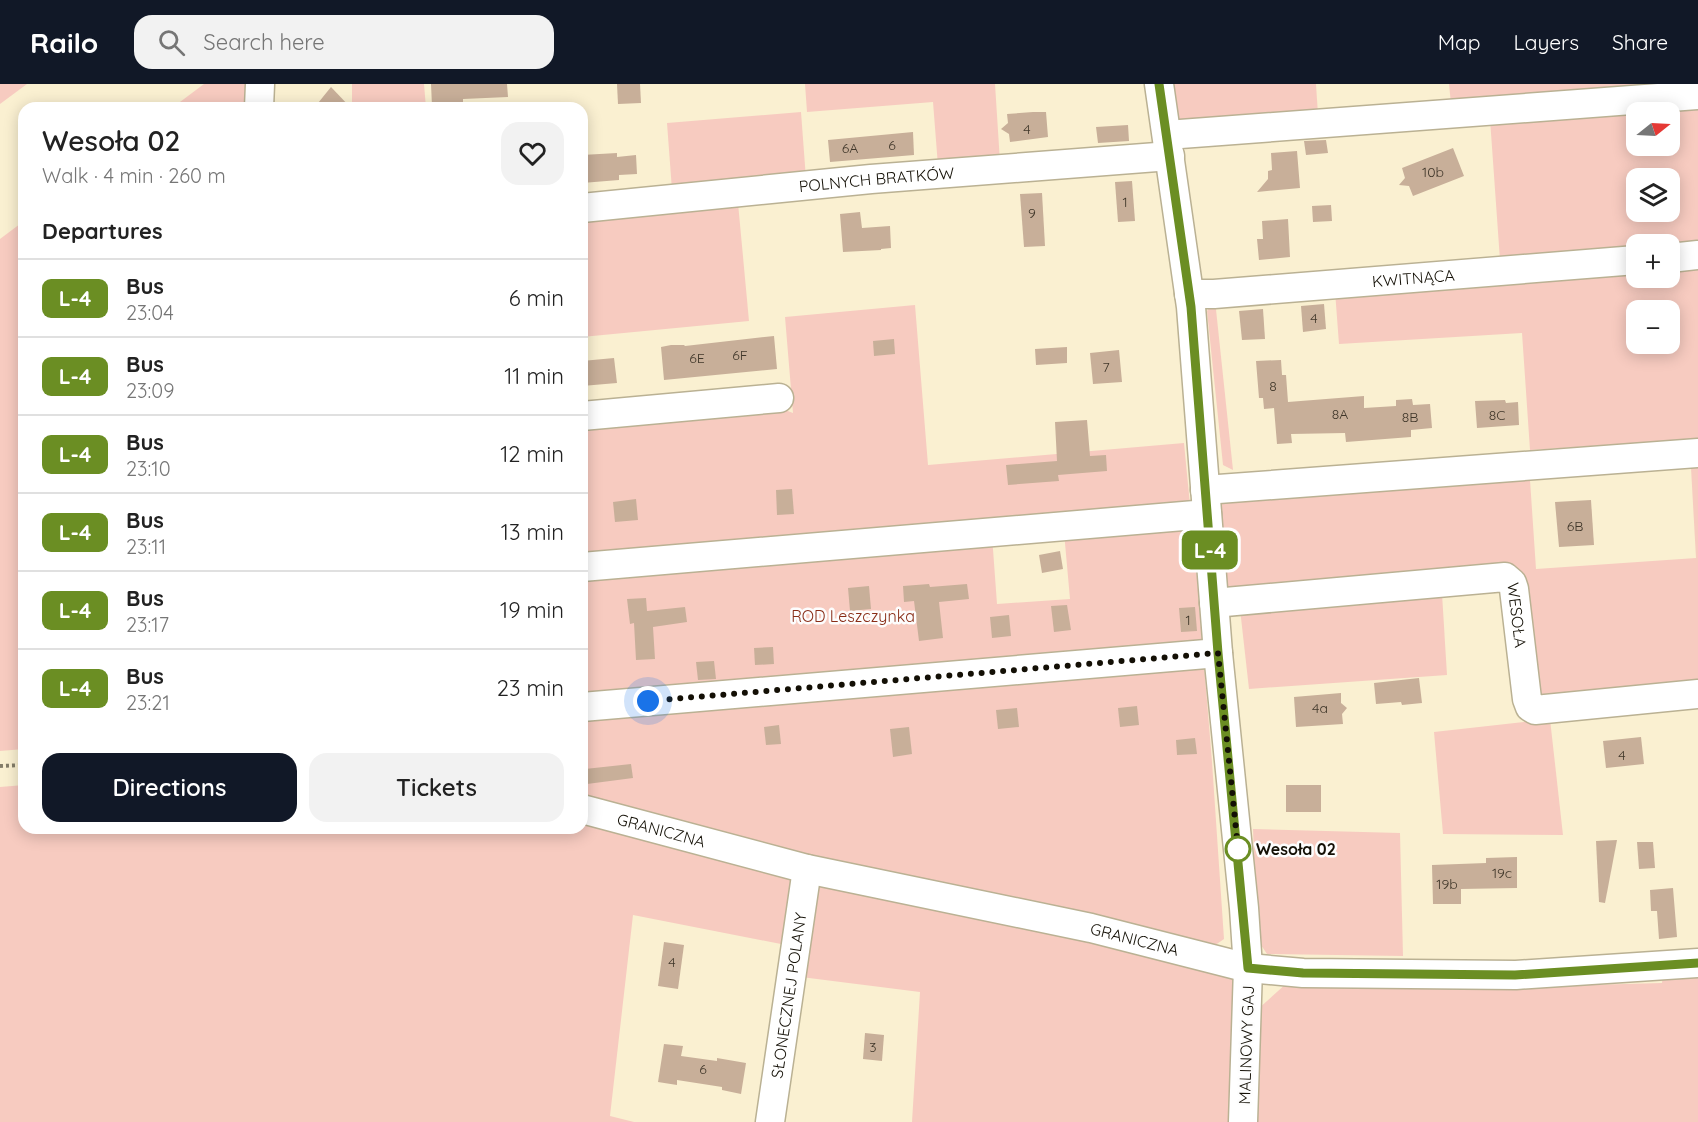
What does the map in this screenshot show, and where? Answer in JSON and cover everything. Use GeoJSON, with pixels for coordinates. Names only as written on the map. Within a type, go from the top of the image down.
{"type":"FeatureCollection","features":[{"type":"Feature","properties":{"kind":"street"},"geometry":{"type":"LineString","coordinates":[[259,102],[260,84]]}},
{"type":"Feature","properties":{"kind":"street","name":"MALINOWY GAJ"},"geometry":{"type":"LineString","coordinates":[[1159,84],[1189,294],[1218,653],[1248,968],[1243,1122]]}},
{"type":"Feature","properties":{"kind":"street","name":"POLNYCH BRATKÓW"},"geometry":{"type":"LineString","coordinates":[[588,207],[870,179],[1168,145],[1698,95]]}},
{"type":"Feature","properties":{"kind":"street"},"geometry":{"type":"LineString","coordinates":[[1680,257],[1698,255]]}},
{"type":"Feature","properties":{"kind":"street","name":"KWITNĄCA"},"geometry":{"type":"LineString","coordinates":[[1189,294],[1215,294],[1626,261]]}},
{"type":"Feature","properties":{"kind":"street"},"geometry":{"type":"LineString","coordinates":[[588,415],[779,398]]}},
{"type":"Feature","properties":{"kind":"street"},"geometry":{"type":"LineString","coordinates":[[588,566],[1698,453]]}},
{"type":"Feature","properties":{"kind":"street","name":"WESOŁA"},"geometry":{"type":"LineString","coordinates":[[1214,603],[1504,577],[1512,583],[1514,589],[1527,699],[1530,707],[1535,710],[1698,694]]}},
{"type":"Feature","properties":{"kind":"street"},"geometry":{"type":"LineString","coordinates":[[588,706],[1218,653]]}},
{"type":"Feature","properties":{"kind":"street","name":"GRANICZNA"},"geometry":{"type":"LineString","coordinates":[[588,811],[807,869],[1091,928],[1248,968],[1303,973],[1515,975],[1698,963]]}},
{"type":"Feature","properties":{"kind":"street","name":"SŁONECZNEJ POLANY"},"geometry":{"type":"LineString","coordinates":[[770,1122],[807,869]]}},
{"type":"Feature","properties":{"kind":"path"},"geometry":{"type":"LineString","coordinates":[[0,766],[18,765]]}},
{"type":"Feature","properties":{"kind":"green space"},"geometry":{"type":"Polygon","coordinates":[[[0,84],[27,84],[0,104],[0,84]]]}},
{"type":"Feature","properties":{"kind":"green space"},"geometry":{"type":"Polygon","coordinates":[[[204,84],[249,84],[248,102],[180,102],[204,84]]]}},
{"type":"Feature","properties":{"kind":"green space"},"geometry":{"type":"Polygon","coordinates":[[[352,84],[424,84],[426,102],[352,102],[352,84]]]}},
{"type":"Feature","properties":{"kind":"green space"},"geometry":{"type":"Polygon","coordinates":[[[805,84],[995,84],[1000,162],[938,166],[933,102],[807,112],[805,84]]]}},
{"type":"Feature","properties":{"kind":"green space"},"geometry":{"type":"Polygon","coordinates":[[[1169,84],[1316,84],[1318,115],[1184,125],[1173,118],[1169,84]]]}},
{"type":"Feature","properties":{"kind":"green space"},"geometry":{"type":"Polygon","coordinates":[[[1449,84],[1687,84],[1451,104],[1449,84]]]}},
{"type":"Feature","properties":{"kind":"green space"},"geometry":{"type":"Polygon","coordinates":[[[1698,103],[1698,243],[1680,243],[1680,234],[1626,234],[1626,249],[1500,260],[1490,119],[1626,109],[1626,156],[1680,156],[1680,104],[1698,103]]]}},
{"type":"Feature","properties":{"kind":"green space"},"geometry":{"type":"Polygon","coordinates":[[[801,112],[806,179],[672,190],[667,123],[801,112]]]}},
{"type":"Feature","properties":{"kind":"green space"},"geometry":{"type":"Polygon","coordinates":[[[738,203],[749,321],[588,336],[588,216],[738,203]]]}},
{"type":"Feature","properties":{"kind":"green space"},"geometry":{"type":"Polygon","coordinates":[[[18,226],[18,750],[0,751],[0,239],[18,226]]]}},
{"type":"Feature","properties":{"kind":"green space"},"geometry":{"type":"Polygon","coordinates":[[[1698,263],[1698,439],[1530,450],[1522,333],[1339,344],[1335,291],[1626,269],[1626,288],[1680,288],[1680,264],[1698,263]]]}},
{"type":"Feature","properties":{"kind":"green space"},"geometry":{"type":"Polygon","coordinates":[[[1215,300],[1233,470],[1223,465],[1207,311],[1215,300]]]}},
{"type":"Feature","properties":{"kind":"green space","name":"ROD Leszczynka"},"geometry":{"type":"Polygon","coordinates":[[[915,305],[928,465],[1184,443],[1190,505],[991,522],[997,604],[1070,599],[1064,532],[1190,522],[1193,530],[1212,762],[1224,939],[1211,948],[964,896],[588,802],[588,425],[777,407],[793,413],[785,317],[915,305]]]}},
{"type":"Feature","properties":{"kind":"green space"},"geometry":{"type":"Polygon","coordinates":[[[1691,468],[1698,468],[1698,684],[1539,702],[1521,571],[1227,589],[1221,503],[1530,480],[1536,569],[1696,558],[1691,468]]]}},
{"type":"Feature","properties":{"kind":"green space"},"geometry":{"type":"Polygon","coordinates":[[[1442,594],[1447,675],[1249,689],[1240,609],[1442,594]]]}},
{"type":"Feature","properties":{"kind":"green space"},"geometry":{"type":"Polygon","coordinates":[[[1550,719],[1563,835],[1443,834],[1434,732],[1550,719]]]}},
{"type":"Feature","properties":{"kind":"green space"},"geometry":{"type":"Polygon","coordinates":[[[18,786],[18,834],[588,834],[588,821],[791,879],[793,895],[786,945],[633,915],[610,1116],[634,1122],[0,1122],[0,787],[18,786]]]}},
{"type":"Feature","properties":{"kind":"green space"},"geometry":{"type":"Polygon","coordinates":[[[1253,829],[1400,833],[1403,956],[1267,954],[1257,939],[1253,829]]]}},
{"type":"Feature","properties":{"kind":"green space"},"geometry":{"type":"Polygon","coordinates":[[[820,885],[958,905],[1236,975],[1230,1122],[912,1122],[920,992],[801,977],[812,891],[820,885]]]}},
{"type":"Feature","properties":{"kind":"green space"},"geometry":{"type":"Polygon","coordinates":[[[1698,972],[1698,1122],[1253,1122],[1257,1010],[1288,982],[1510,987],[1662,983],[1663,973],[1698,972]]]}},
{"type":"Feature","properties":{"kind":"building"},"geometry":{"type":"Polygon","coordinates":[[[431,84],[507,84],[508,97],[463,99],[463,102],[432,102],[431,84]]]}},
{"type":"Feature","properties":{"kind":"building"},"geometry":{"type":"Polygon","coordinates":[[[617,84],[640,84],[641,103],[618,104],[617,84]]]}},
{"type":"Feature","properties":{"kind":"building"},"geometry":{"type":"Polygon","coordinates":[[[331,87],[345,102],[319,102],[331,87]]]}},
{"type":"Feature","properties":{"kind":"building"},"geometry":{"type":"Polygon","coordinates":[[[1046,112],[1048,137],[1010,142],[1009,134],[1001,129],[1008,123],[1007,114],[1046,112]]]}},
{"type":"Feature","properties":{"kind":"building"},"geometry":{"type":"Polygon","coordinates":[[[1128,125],[1129,141],[1098,143],[1096,127],[1128,125]]]}},
{"type":"Feature","properties":{"kind":"building"},"geometry":{"type":"Polygon","coordinates":[[[913,132],[914,155],[830,162],[828,140],[913,132]]]}},
{"type":"Feature","properties":{"kind":"building"},"geometry":{"type":"Polygon","coordinates":[[[1326,140],[1328,153],[1306,155],[1304,141],[1326,140]]]}},
{"type":"Feature","properties":{"kind":"building"},"geometry":{"type":"Polygon","coordinates":[[[1453,148],[1464,176],[1413,196],[1409,186],[1399,185],[1405,178],[1402,168],[1453,148]]]}},
{"type":"Feature","properties":{"kind":"building"},"geometry":{"type":"Polygon","coordinates":[[[1297,151],[1300,188],[1257,192],[1268,179],[1268,171],[1272,170],[1271,153],[1297,151]]]}},
{"type":"Feature","properties":{"kind":"building"},"geometry":{"type":"Polygon","coordinates":[[[617,153],[617,157],[636,155],[637,174],[619,175],[619,180],[588,183],[588,155],[617,153]]]}},
{"type":"Feature","properties":{"kind":"building"},"geometry":{"type":"Polygon","coordinates":[[[1132,181],[1135,221],[1118,222],[1115,182],[1132,181]]]}},
{"type":"Feature","properties":{"kind":"building"},"geometry":{"type":"Polygon","coordinates":[[[1042,193],[1045,246],[1024,247],[1020,194],[1042,193]]]}},
{"type":"Feature","properties":{"kind":"building"},"geometry":{"type":"Polygon","coordinates":[[[1331,205],[1332,221],[1313,222],[1312,206],[1331,205]]]}},
{"type":"Feature","properties":{"kind":"building"},"geometry":{"type":"Polygon","coordinates":[[[860,212],[862,228],[890,226],[891,248],[843,252],[840,214],[860,212]]]}},
{"type":"Feature","properties":{"kind":"building"},"geometry":{"type":"Polygon","coordinates":[[[1288,219],[1290,257],[1259,260],[1257,239],[1263,239],[1262,221],[1288,219]]]}},
{"type":"Feature","properties":{"kind":"building"},"geometry":{"type":"Polygon","coordinates":[[[1324,304],[1326,329],[1303,332],[1301,306],[1324,304]]]}},
{"type":"Feature","properties":{"kind":"building"},"geometry":{"type":"Polygon","coordinates":[[[1263,309],[1265,339],[1242,340],[1239,311],[1263,309]]]}},
{"type":"Feature","properties":{"kind":"building"},"geometry":{"type":"Polygon","coordinates":[[[774,336],[777,369],[664,380],[661,347],[774,336]]]}},
{"type":"Feature","properties":{"kind":"building"},"geometry":{"type":"Polygon","coordinates":[[[894,339],[895,354],[874,356],[873,341],[894,339]]]}},
{"type":"Feature","properties":{"kind":"building"},"geometry":{"type":"Polygon","coordinates":[[[1067,347],[1067,363],[1036,365],[1035,349],[1067,347]]]}},
{"type":"Feature","properties":{"kind":"building"},"geometry":{"type":"Polygon","coordinates":[[[1119,350],[1122,382],[1093,384],[1090,353],[1119,350]]]}},
{"type":"Feature","properties":{"kind":"building"},"geometry":{"type":"Polygon","coordinates":[[[614,358],[617,383],[588,385],[588,360],[614,358]]]}},
{"type":"Feature","properties":{"kind":"building"},"geometry":{"type":"Polygon","coordinates":[[[1281,360],[1282,375],[1286,375],[1288,402],[1364,396],[1364,408],[1396,406],[1396,400],[1412,399],[1413,405],[1430,404],[1432,428],[1411,430],[1411,437],[1346,442],[1345,433],[1291,434],[1292,443],[1277,444],[1274,408],[1264,409],[1263,398],[1259,398],[1256,361],[1281,360]]]}},
{"type":"Feature","properties":{"kind":"building"},"geometry":{"type":"Polygon","coordinates":[[[1505,400],[1506,403],[1518,402],[1519,425],[1477,428],[1475,401],[1505,400]]]}},
{"type":"Feature","properties":{"kind":"building"},"geometry":{"type":"Polygon","coordinates":[[[1087,420],[1090,456],[1106,455],[1107,471],[1058,475],[1059,481],[1008,485],[1006,465],[1057,461],[1055,422],[1087,420]]]}},
{"type":"Feature","properties":{"kind":"building"},"geometry":{"type":"Polygon","coordinates":[[[792,489],[794,514],[777,515],[776,490],[792,489]]]}},
{"type":"Feature","properties":{"kind":"building"},"geometry":{"type":"Polygon","coordinates":[[[636,499],[638,520],[615,522],[613,502],[636,499]]]}},
{"type":"Feature","properties":{"kind":"building"},"geometry":{"type":"Polygon","coordinates":[[[1591,500],[1594,545],[1559,547],[1555,502],[1591,500]]]}},
{"type":"Feature","properties":{"kind":"building"},"geometry":{"type":"Polygon","coordinates":[[[1060,551],[1063,569],[1042,573],[1039,555],[1060,551]]]}},
{"type":"Feature","properties":{"kind":"building"},"geometry":{"type":"Polygon","coordinates":[[[929,584],[930,587],[967,584],[969,599],[939,602],[943,638],[919,641],[914,601],[904,602],[903,586],[929,584]]]}},
{"type":"Feature","properties":{"kind":"building"},"geometry":{"type":"Polygon","coordinates":[[[869,586],[871,609],[850,611],[848,588],[869,586]]]}},
{"type":"Feature","properties":{"kind":"building"},"geometry":{"type":"Polygon","coordinates":[[[646,598],[647,611],[685,607],[687,622],[653,627],[655,659],[636,660],[634,623],[630,624],[627,599],[646,598]]]}},
{"type":"Feature","properties":{"kind":"building"},"geometry":{"type":"Polygon","coordinates":[[[1067,605],[1071,630],[1054,632],[1051,606],[1067,605]]]}},
{"type":"Feature","properties":{"kind":"building"},"geometry":{"type":"Polygon","coordinates":[[[1195,607],[1197,631],[1181,632],[1179,608],[1195,607]]]}},
{"type":"Feature","properties":{"kind":"building"},"geometry":{"type":"Polygon","coordinates":[[[1009,615],[1011,636],[992,638],[990,617],[1009,615]]]}},
{"type":"Feature","properties":{"kind":"building"},"geometry":{"type":"Polygon","coordinates":[[[773,647],[774,664],[755,665],[754,648],[773,647]]]}},
{"type":"Feature","properties":{"kind":"building"},"geometry":{"type":"Polygon","coordinates":[[[714,661],[716,679],[698,680],[696,662],[714,661]]]}},
{"type":"Feature","properties":{"kind":"building"},"geometry":{"type":"Polygon","coordinates":[[[1419,678],[1422,703],[1376,704],[1374,683],[1419,678]]]}},
{"type":"Feature","properties":{"kind":"building"},"geometry":{"type":"Polygon","coordinates":[[[1341,693],[1341,703],[1347,708],[1342,714],[1343,724],[1296,727],[1294,697],[1341,693]]]}},
{"type":"Feature","properties":{"kind":"building"},"geometry":{"type":"Polygon","coordinates":[[[1137,706],[1139,725],[1120,727],[1118,708],[1137,706]]]}},
{"type":"Feature","properties":{"kind":"building"},"geometry":{"type":"Polygon","coordinates":[[[1017,708],[1019,727],[998,729],[996,710],[1017,708]]]}},
{"type":"Feature","properties":{"kind":"building"},"geometry":{"type":"Polygon","coordinates":[[[779,725],[781,744],[766,745],[764,727],[779,725]]]}},
{"type":"Feature","properties":{"kind":"building"},"geometry":{"type":"Polygon","coordinates":[[[909,727],[912,754],[893,757],[890,729],[909,727]]]}},
{"type":"Feature","properties":{"kind":"building"},"geometry":{"type":"Polygon","coordinates":[[[1641,737],[1644,764],[1606,768],[1603,741],[1641,737]]]}},
{"type":"Feature","properties":{"kind":"building"},"geometry":{"type":"Polygon","coordinates":[[[1195,738],[1197,754],[1177,755],[1176,740],[1195,738]]]}},
{"type":"Feature","properties":{"kind":"building"},"geometry":{"type":"Polygon","coordinates":[[[631,764],[633,778],[588,784],[588,769],[631,764]]]}},
{"type":"Feature","properties":{"kind":"building"},"geometry":{"type":"Polygon","coordinates":[[[1286,785],[1321,785],[1321,812],[1286,812],[1286,785]]]}},
{"type":"Feature","properties":{"kind":"building"},"geometry":{"type":"Polygon","coordinates":[[[1617,840],[1605,903],[1599,902],[1596,841],[1617,840]]]}},
{"type":"Feature","properties":{"kind":"building"},"geometry":{"type":"Polygon","coordinates":[[[1637,842],[1653,842],[1655,868],[1639,869],[1637,842]]]}},
{"type":"Feature","properties":{"kind":"building"},"geometry":{"type":"Polygon","coordinates":[[[1517,857],[1517,888],[1461,889],[1461,904],[1433,904],[1432,865],[1486,863],[1486,858],[1517,857]]]}},
{"type":"Feature","properties":{"kind":"building"},"geometry":{"type":"Polygon","coordinates":[[[1673,888],[1677,937],[1659,939],[1657,911],[1651,911],[1650,890],[1673,888]]]}},
{"type":"Feature","properties":{"kind":"building"},"geometry":{"type":"Polygon","coordinates":[[[664,942],[684,945],[678,989],[658,986],[664,942]]]}},
{"type":"Feature","properties":{"kind":"building"},"geometry":{"type":"Polygon","coordinates":[[[865,1033],[884,1035],[882,1061],[863,1059],[865,1033]]]}},
{"type":"Feature","properties":{"kind":"building"},"geometry":{"type":"Polygon","coordinates":[[[664,1044],[683,1046],[681,1056],[717,1061],[717,1058],[746,1063],[741,1094],[722,1090],[722,1087],[677,1080],[677,1085],[658,1082],[664,1044]]]}},
{"type":"Feature","properties":{"kind":"bus line","name":"L-4"},"geometry":{"type":"LineString","coordinates":[[1159,84],[1191,307],[1218,653],[1248,968],[1303,973],[1515,975],[1698,963]]}},
{"type":"Feature","properties":{"kind":"place","name":"Wesoła 02"},"geometry":{"type":"Point","coordinates":[1238,849]}},
{"type":"Feature","properties":{"kind":"route"},"geometry":{"type":"LineString","coordinates":[[648,701],[1218,653],[1238,849]]}}]}
